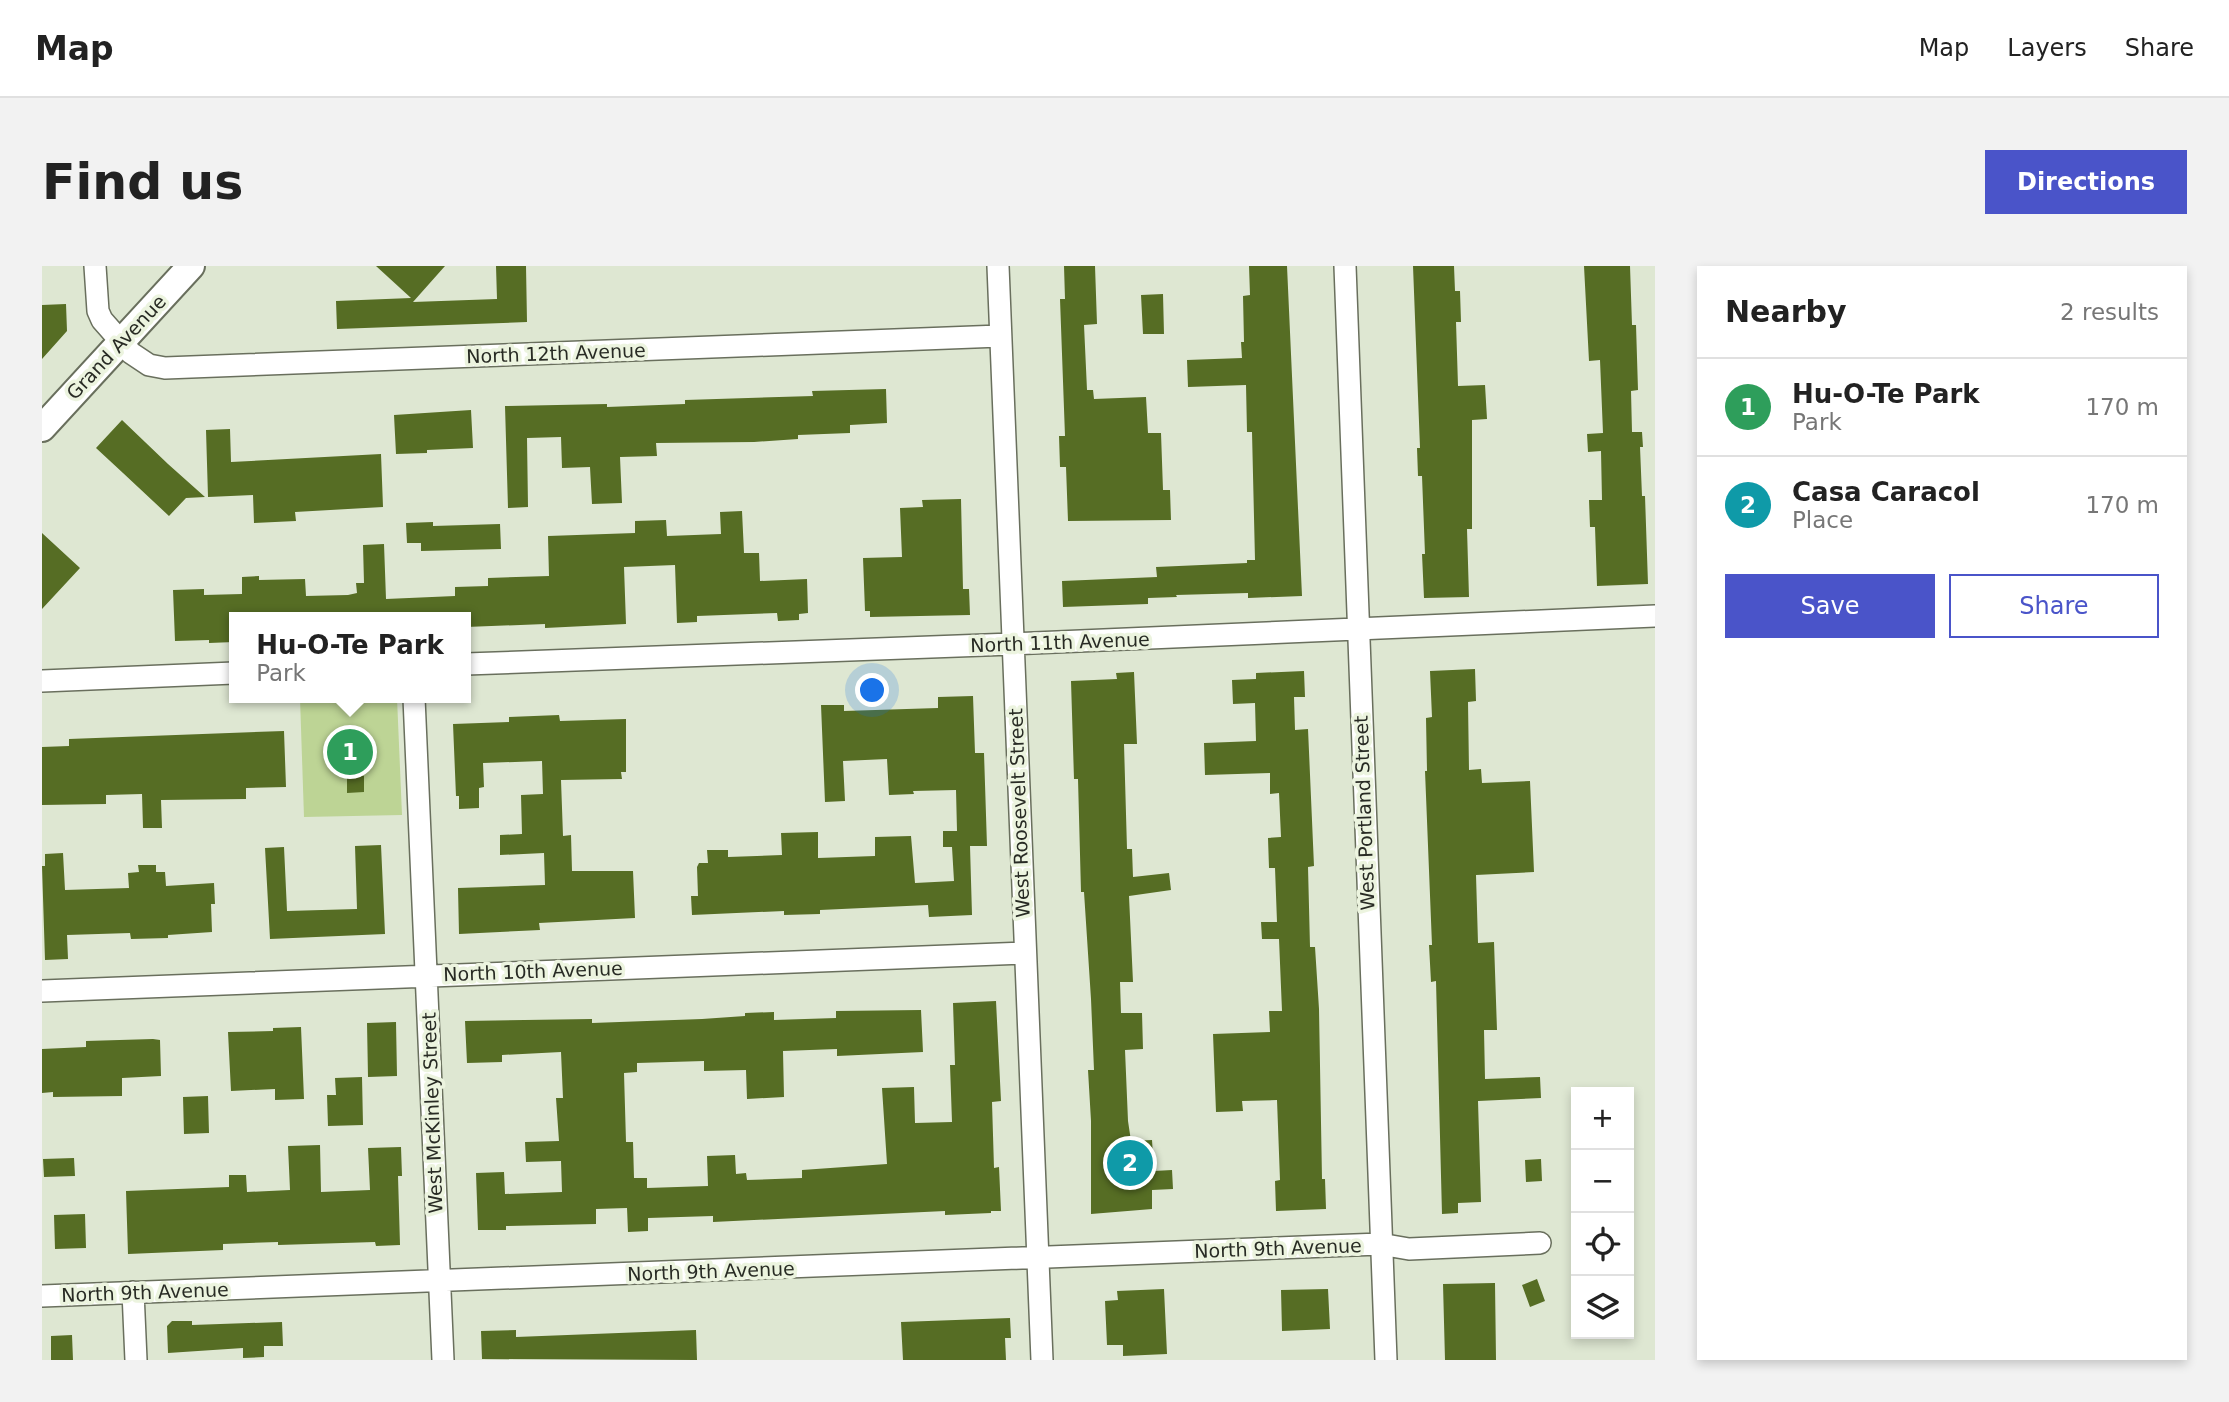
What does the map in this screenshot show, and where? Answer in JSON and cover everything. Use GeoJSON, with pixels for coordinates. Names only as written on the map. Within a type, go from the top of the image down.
{"type":"FeatureCollection","features":[{"type":"Feature","properties":{"kind":"main road","name":"Grand Avenue"},"geometry":{"type":"LineString","coordinates":[[42,428],[191,266]]}},
{"type":"Feature","properties":{"kind":"street","name":"North 12th Avenue"},"geometry":{"type":"LineString","coordinates":[[95,266],[99,311],[120,343],[149,365],[165,368],[1000,336]]}},
{"type":"Feature","properties":{"kind":"street","name":"West Roosevelt Street"},"geometry":{"type":"LineString","coordinates":[[998,266],[1042,1360]]}},
{"type":"Feature","properties":{"kind":"street","name":"West Portland Street"},"geometry":{"type":"LineString","coordinates":[[1345,266],[1385,1360]]}},
{"type":"Feature","properties":{"kind":"street","name":"North 11th Avenue"},"geometry":{"type":"LineString","coordinates":[[471,664],[1655,616]]}},
{"type":"Feature","properties":{"kind":"street"},"geometry":{"type":"LineString","coordinates":[[42,681],[229,673]]}},
{"type":"Feature","properties":{"kind":"street","name":"West McKinley Street"},"geometry":{"type":"LineString","coordinates":[[414,703],[443,1360]]}},
{"type":"Feature","properties":{"kind":"street","name":"North 10th Avenue"},"geometry":{"type":"LineString","coordinates":[[42,991],[426,974],[1024,953]]}},
{"type":"Feature","properties":{"kind":"street","name":"North 9th Avenue"},"geometry":{"type":"LineString","coordinates":[[42,1296],[1381,1244],[1413,1234],[1539,1236]]}},
{"type":"Feature","properties":{"kind":"street"},"geometry":{"type":"LineString","coordinates":[[133,1292],[136,1360]]}},
{"type":"Feature","properties":{"kind":"green space"},"geometry":{"type":"Polygon","coordinates":[[[300,703],[397,703],[402,815],[304,817],[300,703]]]}},
{"type":"Feature","properties":{"kind":"building"},"geometry":{"type":"Polygon","coordinates":[[[376,266],[445,266],[413,302],[497,299],[496,266],[526,266],[527,322],[337,329],[336,301],[411,298],[376,266]]]}},
{"type":"Feature","properties":{"kind":"building"},"geometry":{"type":"Polygon","coordinates":[[[1064,266],[1095,266],[1097,324],[1084,325],[1087,390],[1093,390],[1094,399],[1146,397],[1148,433],[1161,433],[1163,490],[1170,490],[1171,520],[1068,521],[1066,467],[1060,467],[1059,436],[1065,436],[1060,299],[1065,299],[1064,266]]]}},
{"type":"Feature","properties":{"kind":"building"},"geometry":{"type":"Polygon","coordinates":[[[1249,266],[1287,266],[1302,596],[1248,598],[1248,593],[1176,595],[1177,597],[1148,598],[1148,604],[1063,607],[1062,581],[1157,577],[1156,567],[1247,563],[1247,560],[1255,560],[1252,432],[1247,432],[1246,385],[1188,387],[1187,360],[1242,358],[1243,296],[1250,295],[1249,266]]]}},
{"type":"Feature","properties":{"kind":"building"},"geometry":{"type":"Polygon","coordinates":[[[1413,266],[1454,266],[1455,291],[1460,291],[1461,322],[1456,322],[1458,386],[1485,385],[1487,419],[1472,420],[1472,529],[1467,529],[1469,597],[1424,598],[1422,554],[1425,554],[1422,476],[1418,476],[1417,448],[1420,448],[1413,266]]]}},
{"type":"Feature","properties":{"kind":"building"},"geometry":{"type":"Polygon","coordinates":[[[1584,266],[1630,266],[1632,325],[1636,325],[1638,390],[1631,391],[1632,432],[1642,432],[1643,447],[1640,447],[1642,496],[1645,496],[1648,584],[1597,586],[1595,527],[1590,527],[1589,500],[1602,500],[1601,451],[1588,452],[1587,434],[1603,433],[1600,360],[1589,361],[1584,266]]]}},
{"type":"Feature","properties":{"kind":"building"},"geometry":{"type":"Polygon","coordinates":[[[1163,294],[1164,334],[1143,334],[1141,295],[1163,294]]]}},
{"type":"Feature","properties":{"kind":"building"},"geometry":{"type":"Polygon","coordinates":[[[66,304],[67,331],[42,359],[42,305],[66,304]]]}},
{"type":"Feature","properties":{"kind":"building"},"geometry":{"type":"Polygon","coordinates":[[[886,389],[887,423],[850,425],[850,433],[798,435],[798,439],[754,442],[656,443],[657,456],[620,457],[622,503],[592,504],[590,467],[562,468],[561,437],[527,438],[528,507],[508,508],[505,406],[607,404],[607,407],[685,404],[685,400],[813,396],[812,391],[886,389]]]}},
{"type":"Feature","properties":{"kind":"building"},"geometry":{"type":"Polygon","coordinates":[[[471,410],[473,448],[396,454],[394,415],[471,410]]]}},
{"type":"Feature","properties":{"kind":"building"},"geometry":{"type":"Polygon","coordinates":[[[122,420],[205,497],[186,498],[169,516],[96,448],[122,420]]]}},
{"type":"Feature","properties":{"kind":"building"},"geometry":{"type":"Polygon","coordinates":[[[230,429],[231,462],[381,454],[383,507],[295,512],[296,521],[254,523],[253,495],[208,497],[206,430],[230,429]]]}},
{"type":"Feature","properties":{"kind":"building"},"geometry":{"type":"Polygon","coordinates":[[[961,499],[963,589],[969,589],[970,615],[870,617],[870,611],[865,611],[863,558],[902,557],[900,508],[923,507],[922,500],[961,499]]]}},
{"type":"Feature","properties":{"kind":"building"},"geometry":{"type":"Polygon","coordinates":[[[742,511],[744,553],[759,553],[760,581],[807,579],[808,613],[799,614],[799,620],[778,621],[777,613],[697,616],[697,622],[677,623],[675,565],[624,567],[626,624],[545,628],[545,624],[471,627],[471,612],[229,612],[229,642],[175,641],[173,590],[204,589],[204,595],[242,594],[242,577],[259,576],[259,580],[305,579],[306,596],[357,593],[356,583],[364,583],[363,545],[384,544],[386,599],[455,596],[455,587],[488,586],[488,578],[549,576],[548,536],[635,533],[635,521],[666,520],[667,536],[721,534],[720,512],[742,511]]]}},
{"type":"Feature","properties":{"kind":"building"},"geometry":{"type":"Polygon","coordinates":[[[433,522],[433,526],[500,524],[501,549],[421,551],[421,543],[407,543],[406,523],[433,522]]]}},
{"type":"Feature","properties":{"kind":"building"},"geometry":{"type":"Polygon","coordinates":[[[42,533],[80,568],[42,609],[42,533]]]}},
{"type":"Feature","properties":{"kind":"building"},"geometry":{"type":"Polygon","coordinates":[[[1475,669],[1476,701],[1468,702],[1469,770],[1481,769],[1482,783],[1530,781],[1534,872],[1476,875],[1478,943],[1494,942],[1497,1030],[1484,1030],[1485,1079],[1540,1077],[1541,1098],[1478,1101],[1481,1202],[1458,1203],[1458,1213],[1442,1214],[1436,981],[1431,982],[1429,945],[1432,945],[1425,771],[1426,718],[1432,717],[1430,671],[1475,669]]]}},
{"type":"Feature","properties":{"kind":"building"},"geometry":{"type":"Polygon","coordinates":[[[1304,671],[1305,697],[1294,697],[1295,730],[1308,729],[1314,866],[1308,867],[1310,947],[1315,947],[1319,1009],[1322,1179],[1325,1179],[1326,1209],[1276,1211],[1275,1181],[1280,1180],[1277,1100],[1242,1101],[1243,1111],[1216,1112],[1213,1034],[1270,1032],[1269,1011],[1282,1011],[1279,939],[1262,939],[1261,922],[1277,922],[1275,868],[1269,868],[1268,838],[1281,837],[1279,793],[1270,794],[1270,773],[1205,775],[1204,743],[1256,741],[1255,703],[1233,704],[1232,680],[1256,679],[1256,673],[1304,671]]]}},
{"type":"Feature","properties":{"kind":"building"},"geometry":{"type":"Polygon","coordinates":[[[1134,672],[1137,744],[1124,744],[1127,849],[1132,849],[1133,877],[1169,873],[1171,890],[1129,896],[1133,982],[1120,982],[1121,1013],[1142,1013],[1143,1049],[1125,1050],[1128,1121],[1131,1141],[1152,1140],[1154,1171],[1172,1170],[1173,1189],[1152,1190],[1152,1209],[1091,1214],[1088,1070],[1094,1070],[1084,892],[1081,892],[1078,779],[1074,779],[1071,681],[1117,679],[1116,673],[1134,672]]]}},
{"type":"Feature","properties":{"kind":"building"},"geometry":{"type":"Polygon","coordinates":[[[973,696],[975,753],[984,753],[987,846],[970,846],[972,915],[929,917],[928,905],[820,910],[820,914],[784,915],[784,911],[692,915],[691,896],[698,896],[697,867],[699,863],[708,863],[707,850],[728,850],[728,857],[782,855],[781,833],[818,832],[818,858],[875,856],[875,837],[911,836],[915,883],[954,881],[952,847],[943,847],[943,831],[957,831],[956,790],[913,791],[914,794],[889,795],[887,759],[843,761],[845,801],[825,802],[821,705],[844,705],[844,711],[938,708],[938,697],[973,696]]]}},
{"type":"Feature","properties":{"kind":"building"},"geometry":{"type":"Polygon","coordinates":[[[559,715],[560,721],[626,719],[626,772],[621,772],[622,779],[561,780],[563,836],[571,835],[572,871],[633,871],[635,918],[539,923],[540,930],[459,934],[458,888],[545,885],[544,853],[500,855],[500,835],[522,834],[521,795],[543,794],[542,761],[483,763],[484,787],[479,788],[479,808],[459,809],[453,724],[509,722],[509,717],[559,715]]]}},
{"type":"Feature","properties":{"kind":"building"},"geometry":{"type":"Polygon","coordinates":[[[284,731],[286,787],[246,788],[246,799],[161,800],[162,828],[143,828],[142,794],[106,795],[106,804],[42,805],[42,747],[69,746],[69,739],[284,731]]]}},
{"type":"Feature","properties":{"kind":"building"},"geometry":{"type":"Polygon","coordinates":[[[347,776],[364,776],[364,792],[347,793],[347,776]]]}},
{"type":"Feature","properties":{"kind":"building"},"geometry":{"type":"Polygon","coordinates":[[[381,845],[385,934],[270,939],[265,848],[284,847],[287,911],[357,909],[355,846],[381,845]]]}},
{"type":"Feature","properties":{"kind":"building"},"geometry":{"type":"Polygon","coordinates":[[[63,853],[65,890],[129,888],[128,873],[139,872],[138,865],[156,865],[156,872],[165,872],[166,886],[214,883],[215,904],[211,904],[212,932],[168,935],[168,938],[131,939],[130,933],[67,935],[68,959],[45,960],[42,866],[45,866],[45,854],[63,853]]]}},
{"type":"Feature","properties":{"kind":"building"},"geometry":{"type":"Polygon","coordinates":[[[996,1001],[1001,1101],[992,1102],[994,1168],[999,1167],[1001,1211],[945,1215],[945,1211],[713,1222],[713,1216],[648,1218],[648,1231],[628,1232],[627,1208],[596,1209],[596,1224],[506,1226],[506,1230],[478,1230],[476,1173],[504,1172],[505,1194],[562,1192],[561,1161],[526,1162],[525,1142],[559,1141],[556,1098],[563,1098],[561,1052],[502,1055],[502,1062],[467,1063],[465,1021],[592,1019],[592,1023],[702,1019],[774,1012],[774,1020],[836,1018],[836,1011],[921,1010],[923,1052],[837,1056],[837,1049],[783,1051],[784,1097],[747,1099],[746,1070],[704,1071],[704,1061],[637,1063],[637,1072],[624,1073],[626,1142],[633,1142],[634,1178],[647,1178],[647,1188],[708,1186],[707,1156],[735,1155],[736,1174],[746,1173],[747,1180],[802,1178],[802,1170],[887,1164],[882,1088],[914,1087],[915,1123],[952,1122],[950,1065],[955,1065],[953,1003],[996,1001]]]}},
{"type":"Feature","properties":{"kind":"building"},"geometry":{"type":"Polygon","coordinates":[[[396,1022],[397,1076],[368,1077],[367,1023],[396,1022]]]}},
{"type":"Feature","properties":{"kind":"building"},"geometry":{"type":"Polygon","coordinates":[[[301,1027],[304,1099],[275,1100],[275,1089],[231,1091],[228,1032],[301,1027]]]}},
{"type":"Feature","properties":{"kind":"building"},"geometry":{"type":"Polygon","coordinates":[[[160,1040],[161,1076],[122,1078],[122,1096],[53,1097],[53,1092],[42,1093],[42,1049],[86,1047],[86,1041],[160,1040]]]}},
{"type":"Feature","properties":{"kind":"building"},"geometry":{"type":"Polygon","coordinates":[[[362,1077],[363,1125],[328,1126],[327,1095],[336,1095],[335,1078],[362,1077]]]}},
{"type":"Feature","properties":{"kind":"building"},"geometry":{"type":"Polygon","coordinates":[[[208,1096],[209,1133],[184,1134],[183,1097],[208,1096]]]}},
{"type":"Feature","properties":{"kind":"building"},"geometry":{"type":"Polygon","coordinates":[[[320,1145],[321,1192],[370,1190],[368,1148],[401,1147],[402,1176],[398,1176],[400,1245],[376,1246],[375,1242],[278,1245],[278,1242],[223,1244],[223,1250],[128,1254],[126,1191],[229,1187],[229,1175],[246,1175],[247,1192],[290,1190],[288,1146],[320,1145]]]}},
{"type":"Feature","properties":{"kind":"building"},"geometry":{"type":"Polygon","coordinates":[[[74,1158],[75,1176],[44,1177],[43,1159],[74,1158]]]}},
{"type":"Feature","properties":{"kind":"building"},"geometry":{"type":"Polygon","coordinates":[[[1541,1159],[1542,1181],[1526,1182],[1525,1160],[1541,1159]]]}},
{"type":"Feature","properties":{"kind":"building"},"geometry":{"type":"Polygon","coordinates":[[[85,1214],[86,1248],[55,1249],[54,1215],[85,1214]]]}},
{"type":"Feature","properties":{"kind":"building"},"geometry":{"type":"Polygon","coordinates":[[[1537,1279],[1545,1301],[1530,1307],[1522,1285],[1537,1279]]]}},
{"type":"Feature","properties":{"kind":"building"},"geometry":{"type":"Polygon","coordinates":[[[1495,1283],[1496,1360],[1445,1360],[1443,1284],[1495,1283]]]}},
{"type":"Feature","properties":{"kind":"building"},"geometry":{"type":"Polygon","coordinates":[[[1164,1289],[1167,1354],[1123,1356],[1123,1345],[1107,1345],[1105,1301],[1118,1300],[1117,1291],[1164,1289]]]}},
{"type":"Feature","properties":{"kind":"building"},"geometry":{"type":"Polygon","coordinates":[[[1328,1289],[1330,1329],[1282,1331],[1281,1290],[1328,1289]]]}},
{"type":"Feature","properties":{"kind":"building"},"geometry":{"type":"Polygon","coordinates":[[[1010,1318],[1011,1338],[1005,1338],[1006,1360],[903,1360],[901,1322],[1010,1318]]]}},
{"type":"Feature","properties":{"kind":"building"},"geometry":{"type":"Polygon","coordinates":[[[172,1321],[192,1321],[192,1325],[282,1322],[283,1346],[264,1346],[264,1357],[243,1358],[243,1348],[168,1353],[167,1326],[172,1321]]]}},
{"type":"Feature","properties":{"kind":"building"},"geometry":{"type":"Polygon","coordinates":[[[516,1330],[516,1337],[696,1330],[697,1360],[482,1359],[481,1331],[516,1330]]]}},
{"type":"Feature","properties":{"kind":"building"},"geometry":{"type":"Polygon","coordinates":[[[72,1335],[73,1360],[51,1360],[51,1336],[72,1335]]]}},
{"type":"Feature","properties":{"kind":"place","name":"Hu-O-Te Park"},"geometry":{"type":"Point","coordinates":[350,752]}},
{"type":"Feature","properties":{"kind":"place","name":"Casa Caracol"},"geometry":{"type":"Point","coordinates":[1130,1163]}}]}
